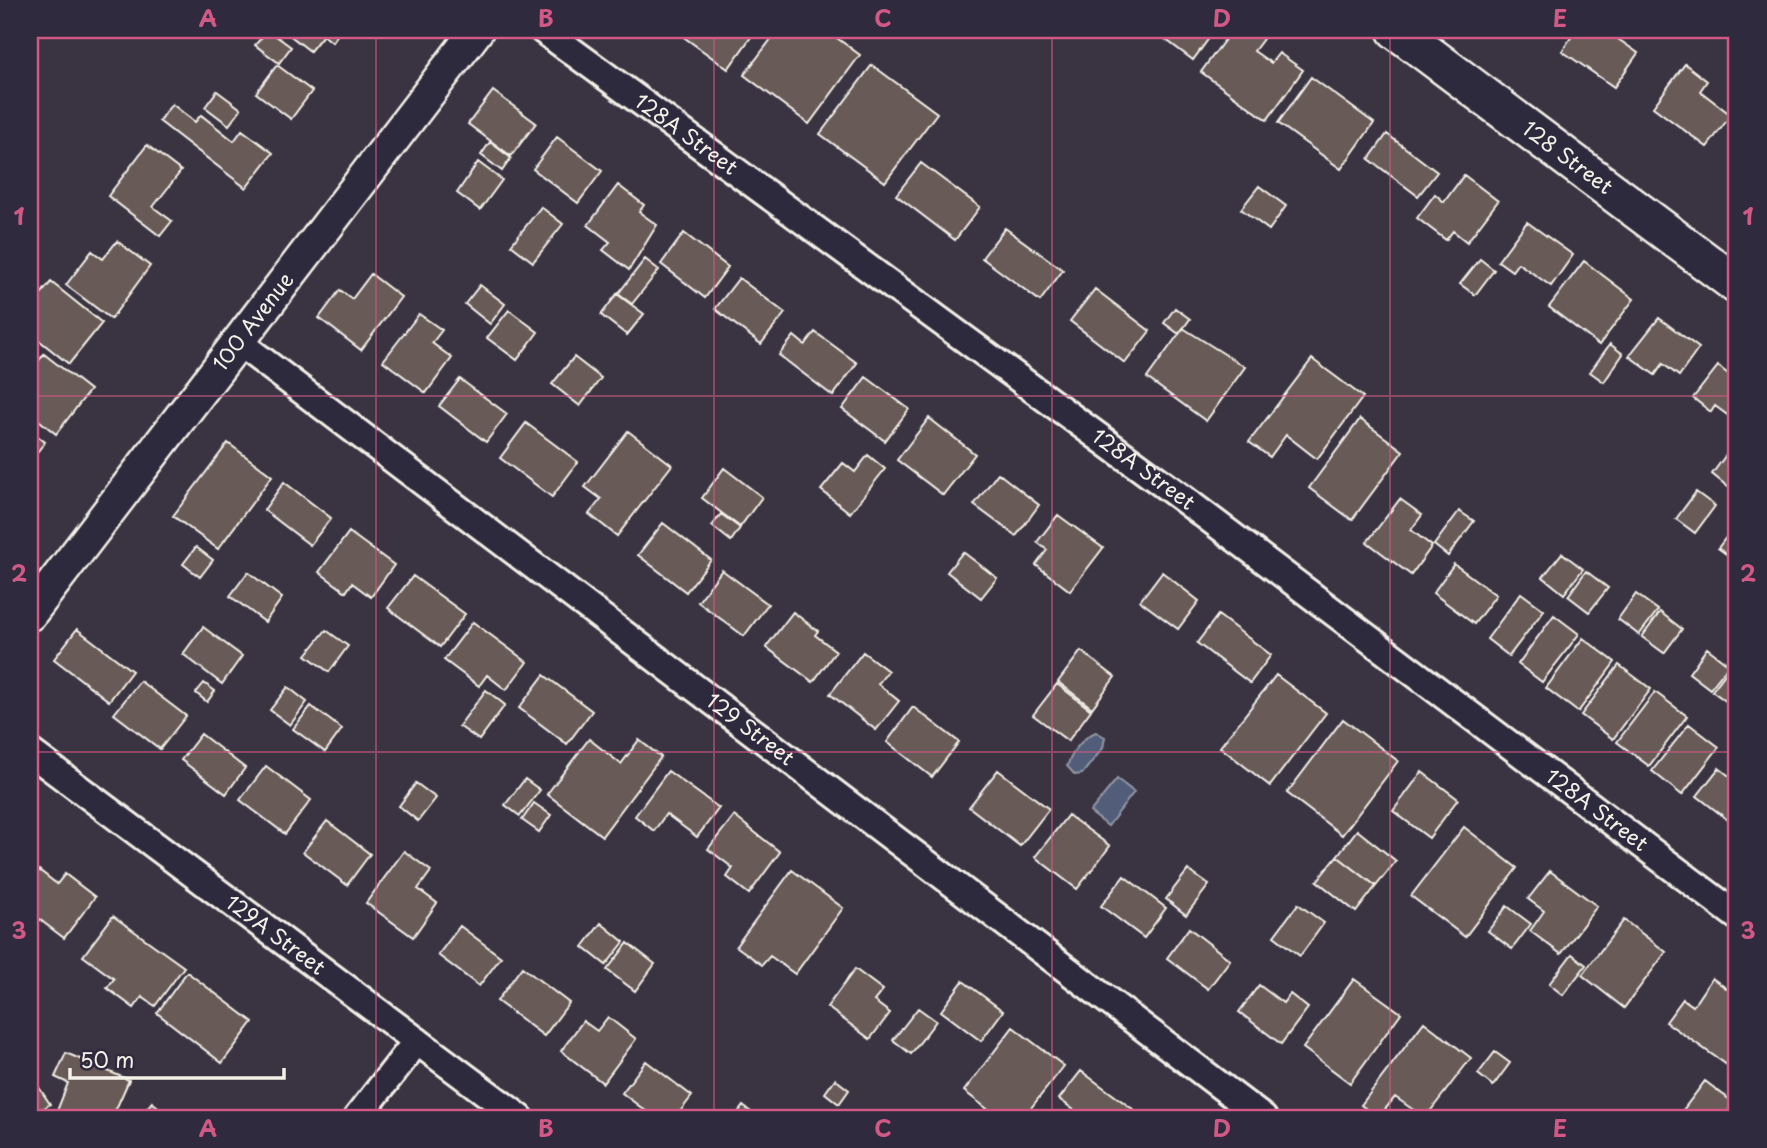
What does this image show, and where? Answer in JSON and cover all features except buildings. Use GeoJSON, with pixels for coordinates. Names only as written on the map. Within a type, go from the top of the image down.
{"type":"FeatureCollection","features":[{"type":"Feature","properties":{"kind":"main road","name":"128 Street"},"geometry":{"type":"LineString","coordinates":[[1396,30],[1737,285]]}},
{"type":"Feature","properties":{"kind":"street","name":"100 Avenue"},"geometry":{"type":"LineString","coordinates":[[30,614],[477,30]]}},
{"type":"Feature","properties":{"kind":"street","name":"128A Street"},"geometry":{"type":"LineString","coordinates":[[543,30],[1182,498],[1737,916]]}},
{"type":"Feature","properties":{"kind":"street","name":"129 Street"},"geometry":{"type":"LineString","coordinates":[[238,342],[1263,1118]]}},
{"type":"Feature","properties":{"kind":"street","name":"129A Street"},"geometry":{"type":"LineString","coordinates":[[30,752],[520,1118]]}},
{"type":"Feature","properties":{"kind":"street"},"geometry":{"type":"LineString","coordinates":[[357,1118],[417,1041]]}},
{"type":"Feature","properties":{"kind":"water"},"geometry":{"type":"Polygon","coordinates":[[[1096,732],[1105,737],[1103,748],[1082,774],[1075,775],[1067,766],[1069,760],[1082,741],[1096,732]]]}},
{"type":"Feature","properties":{"kind":"water"},"geometry":{"type":"Polygon","coordinates":[[[1117,779],[1134,792],[1108,826],[1090,812],[1117,779]]]}}]}
